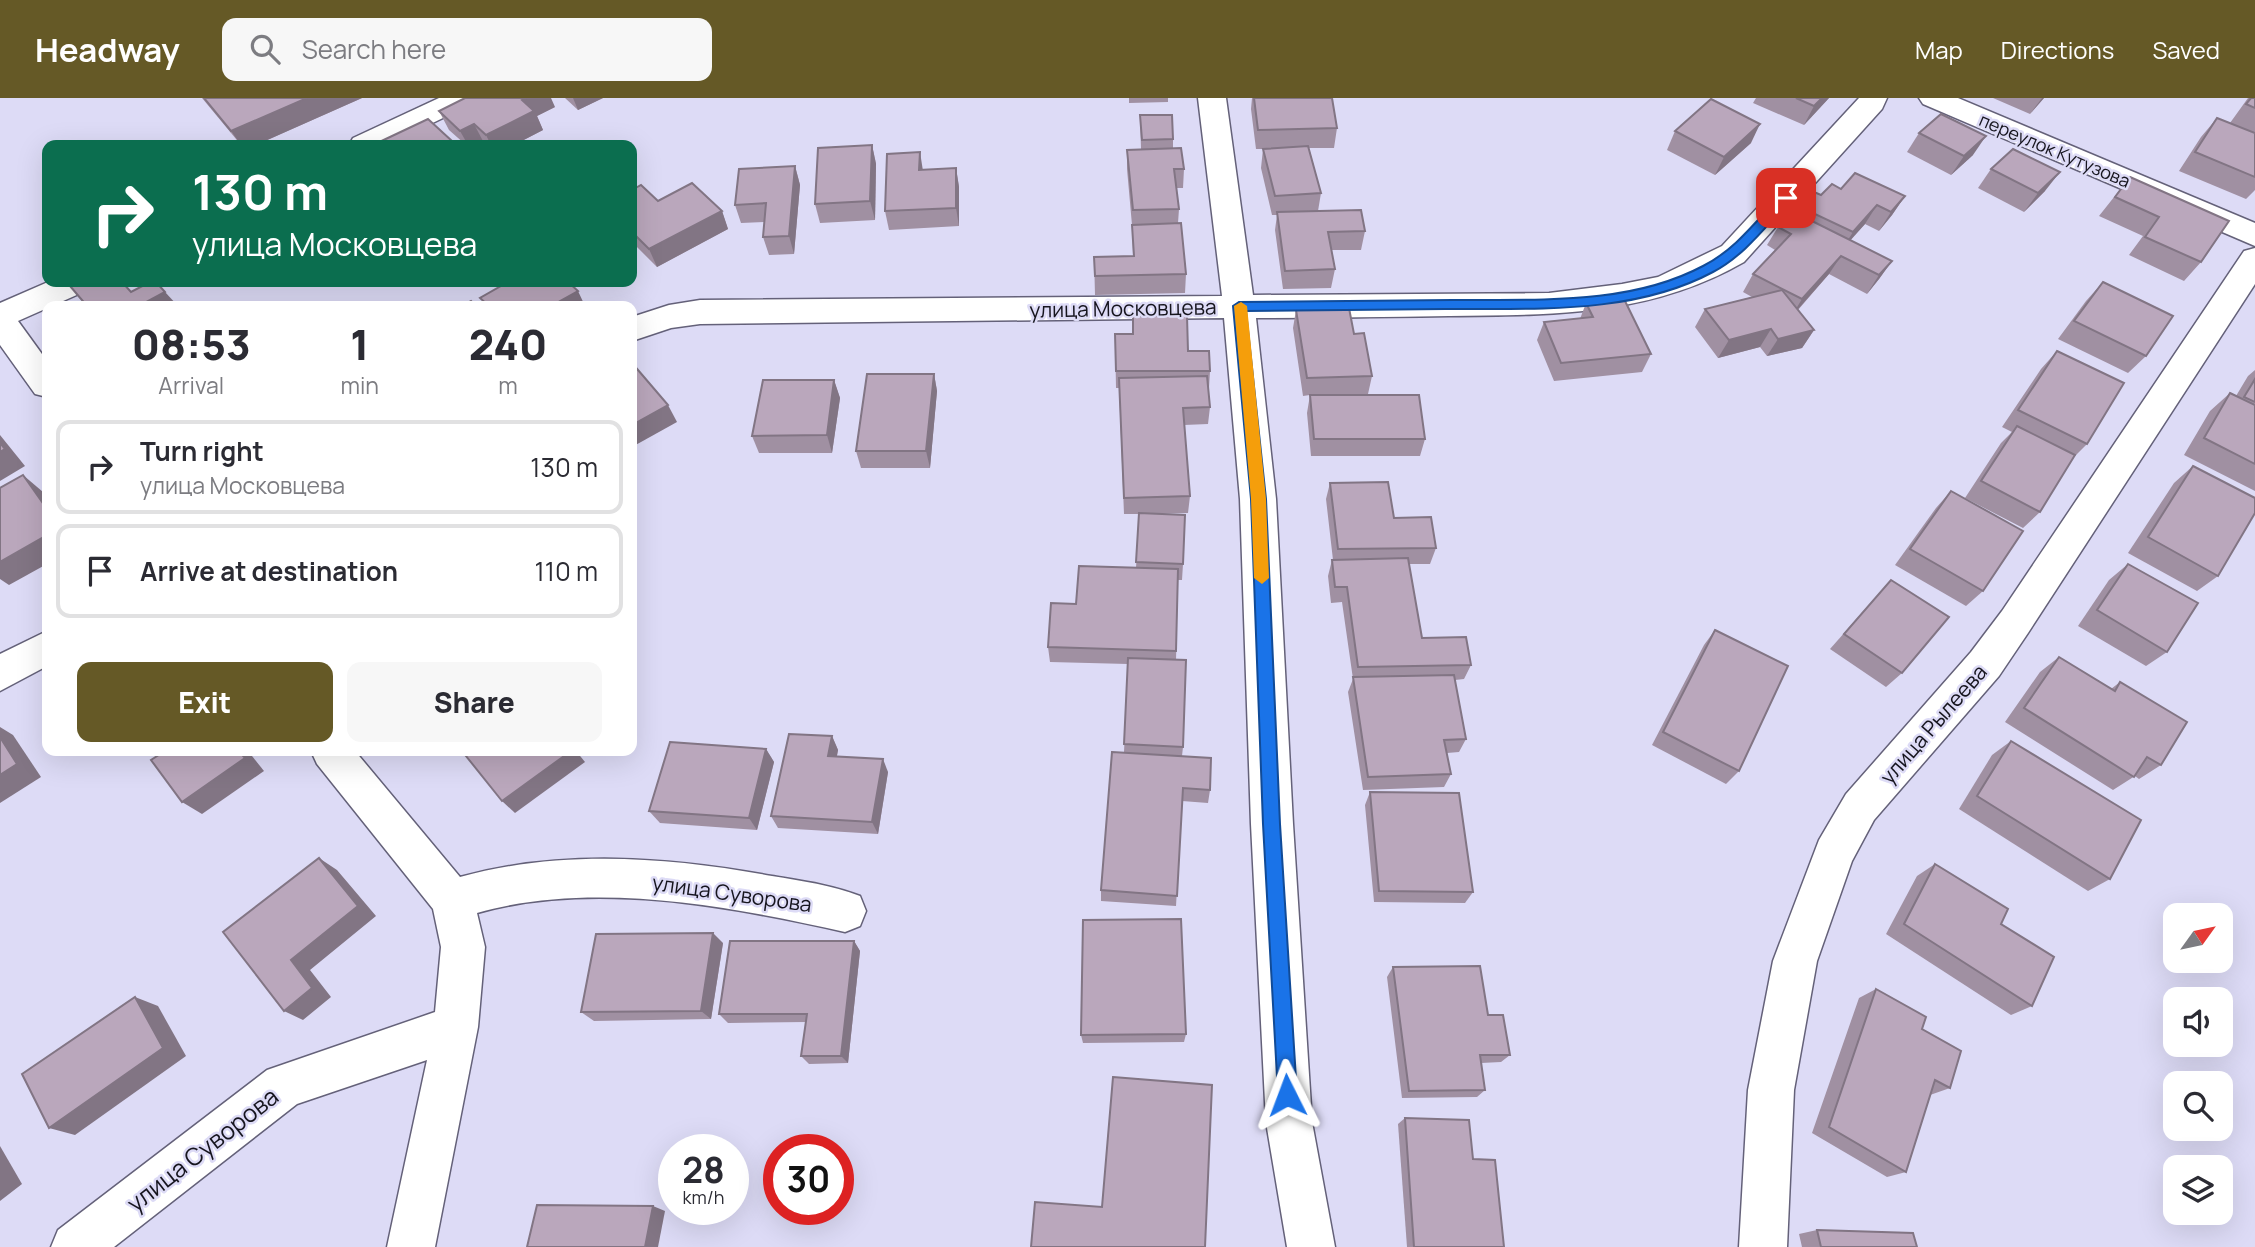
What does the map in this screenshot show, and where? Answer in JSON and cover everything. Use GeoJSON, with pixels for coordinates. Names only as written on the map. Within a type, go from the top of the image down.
{"type":"FeatureCollection","features":[{"type":"Feature","properties":{"kind":"street"},"geometry":{"type":"LineString","coordinates":[[374,140],[463,98]]}},
{"type":"Feature","properties":{"kind":"street"},"geometry":{"type":"LineString","coordinates":[[1213,98],[1239,306],[1258,499],[1272,824],[1289,1122],[1311,1247]]}},
{"type":"Feature","properties":{"kind":"street","name":"улица Московцева"},"geometry":{"type":"LineString","coordinates":[[637,327],[669,317],[700,312],[1549,304],[1632,296],[1672,285],[1733,254],[1872,103],[1873,98]]}},
{"type":"Feature","properties":{"kind":"street","name":"переулок Кутузова"},"geometry":{"type":"LineString","coordinates":[[1933,98],[2255,235]]}},
{"type":"Feature","properties":{"kind":"street","name":"улица Рылеева"},"geometry":{"type":"LineString","coordinates":[[1763,1247],[1771,1090],[1795,961],[1833,853],[1860,807],[1985,664],[2015,622],[2255,259]]}},
{"type":"Feature","properties":{"kind":"street"},"geometry":{"type":"LineString","coordinates":[[42,378],[0,318],[66,287]]}},
{"type":"Feature","properties":{"kind":"street"},"geometry":{"type":"LineString","coordinates":[[0,674],[42,650]]}},
{"type":"Feature","properties":{"kind":"street"},"geometry":{"type":"LineString","coordinates":[[335,756],[453,900],[463,947],[456,1027],[411,1247]]}},
{"type":"Feature","properties":{"kind":"street","name":"улица Суворова"},"geometry":{"type":"LineString","coordinates":[[453,900],[508,886],[596,879],[697,884],[778,895],[845,911]]}},
{"type":"Feature","properties":{"kind":"street","name":"улица Суворова"},"geometry":{"type":"LineString","coordinates":[[75,1247],[284,1086],[456,1027]]}},
{"type":"Feature","properties":{"kind":"building"},"geometry":{"type":"Polygon","coordinates":[[[204,98],[307,98],[231,131],[204,98]]]}},
{"type":"Feature","properties":{"kind":"building"},"geometry":{"type":"Polygon","coordinates":[[[465,98],[526,98],[522,100],[534,111],[486,135],[474,124],[460,131],[439,111],[465,98]]]}},
{"type":"Feature","properties":{"kind":"building"},"geometry":{"type":"Polygon","coordinates":[[[1254,98],[1332,98],[1337,128],[1258,130],[1254,98]]]}},
{"type":"Feature","properties":{"kind":"building"},"geometry":{"type":"Polygon","coordinates":[[[1796,98],[1822,98],[1814,106],[1796,98]]]}},
{"type":"Feature","properties":{"kind":"building"},"geometry":{"type":"Polygon","coordinates":[[[2251,98],[2255,98],[2255,108],[2246,104],[2251,98]]]}},
{"type":"Feature","properties":{"kind":"building"},"geometry":{"type":"Polygon","coordinates":[[[1711,99],[1760,124],[1724,157],[1675,131],[1711,99]]]}},
{"type":"Feature","properties":{"kind":"building"},"geometry":{"type":"Polygon","coordinates":[[[1941,114],[1986,136],[1964,156],[1919,133],[1941,114]]]}},
{"type":"Feature","properties":{"kind":"building"},"geometry":{"type":"Polygon","coordinates":[[[1140,115],[1172,115],[1173,139],[1142,140],[1140,115]]]}},
{"type":"Feature","properties":{"kind":"building"},"geometry":{"type":"Polygon","coordinates":[[[2217,118],[2255,133],[2255,177],[2195,152],[2217,118]]]}},
{"type":"Feature","properties":{"kind":"building"},"geometry":{"type":"Polygon","coordinates":[[[428,119],[451,140],[384,140],[428,119]]]}},
{"type":"Feature","properties":{"kind":"building"},"geometry":{"type":"Polygon","coordinates":[[[872,145],[870,201],[815,204],[818,148],[872,145]]]}},
{"type":"Feature","properties":{"kind":"building"},"geometry":{"type":"Polygon","coordinates":[[[1308,146],[1321,193],[1275,196],[1263,149],[1308,146]]]}},
{"type":"Feature","properties":{"kind":"building"},"geometry":{"type":"Polygon","coordinates":[[[1181,148],[1184,169],[1174,169],[1179,209],[1133,210],[1127,150],[1181,148]]]}},
{"type":"Feature","properties":{"kind":"building"},"geometry":{"type":"Polygon","coordinates":[[[2013,149],[2060,172],[2038,193],[1991,169],[2013,149]]]}},
{"type":"Feature","properties":{"kind":"building"},"geometry":{"type":"Polygon","coordinates":[[[920,152],[919,170],[956,168],[956,208],[885,211],[887,154],[920,152]]]}},
{"type":"Feature","properties":{"kind":"building"},"geometry":{"type":"Polygon","coordinates":[[[795,166],[789,236],[763,237],[766,203],[735,205],[739,169],[795,166]]]}},
{"type":"Feature","properties":{"kind":"building"},"geometry":{"type":"Polygon","coordinates":[[[1855,173],[1905,196],[1891,212],[1877,205],[1853,232],[1800,207],[1814,192],[1821,195],[1832,184],[1841,189],[1855,173]]]}},
{"type":"Feature","properties":{"kind":"building"},"geometry":{"type":"Polygon","coordinates":[[[2130,177],[2229,221],[2201,262],[2145,237],[2159,217],[2115,197],[2130,177]]]}},
{"type":"Feature","properties":{"kind":"building"},"geometry":{"type":"Polygon","coordinates":[[[692,183],[722,211],[649,249],[637,237],[637,187],[641,185],[658,201],[692,183]]]}},
{"type":"Feature","properties":{"kind":"building"},"geometry":{"type":"Polygon","coordinates":[[[1361,210],[1365,231],[1328,232],[1335,269],[1285,271],[1277,212],[1361,210]]]}},
{"type":"Feature","properties":{"kind":"building"},"geometry":{"type":"Polygon","coordinates":[[[1792,211],[1892,261],[1879,275],[1841,256],[1802,299],[1753,274],[1791,234],[1778,227],[1792,211]]]}},
{"type":"Feature","properties":{"kind":"building"},"geometry":{"type":"Polygon","coordinates":[[[1181,223],[1186,274],[1095,276],[1094,257],[1134,256],[1132,225],[1181,223]]]}},
{"type":"Feature","properties":{"kind":"building"},"geometry":{"type":"Polygon","coordinates":[[[2103,282],[2173,316],[2146,356],[2074,321],[2103,282]]]}},
{"type":"Feature","properties":{"kind":"building"},"geometry":{"type":"Polygon","coordinates":[[[71,287],[126,287],[131,292],[140,287],[160,287],[165,292],[148,301],[83,301],[71,287]]]}},
{"type":"Feature","properties":{"kind":"building"},"geometry":{"type":"Polygon","coordinates":[[[499,287],[574,287],[578,291],[560,301],[483,301],[480,298],[499,287]]]}},
{"type":"Feature","properties":{"kind":"building"},"geometry":{"type":"Polygon","coordinates":[[[1782,290],[1814,330],[1778,339],[1771,329],[1729,340],[1705,309],[1782,290]]]}},
{"type":"Feature","properties":{"kind":"building"},"geometry":{"type":"Polygon","coordinates":[[[1624,299],[1651,354],[1561,363],[1544,322],[1593,317],[1586,303],[1624,299]]]}},
{"type":"Feature","properties":{"kind":"building"},"geometry":{"type":"Polygon","coordinates":[[[1349,308],[1354,334],[1364,333],[1372,376],[1307,378],[1296,310],[1349,308]]]}},
{"type":"Feature","properties":{"kind":"building"},"geometry":{"type":"Polygon","coordinates":[[[1133,316],[1187,316],[1188,351],[1209,351],[1210,371],[1116,371],[1115,334],[1133,334],[1133,316]]]}},
{"type":"Feature","properties":{"kind":"building"},"geometry":{"type":"Polygon","coordinates":[[[2057,351],[2124,383],[2087,444],[2018,410],[2057,351]]]}},
{"type":"Feature","properties":{"kind":"building"},"geometry":{"type":"Polygon","coordinates":[[[637,369],[668,405],[637,422],[637,369]]]}},
{"type":"Feature","properties":{"kind":"building"},"geometry":{"type":"Polygon","coordinates":[[[867,374],[934,374],[926,451],[856,451],[867,374]]]}},
{"type":"Feature","properties":{"kind":"building"},"geometry":{"type":"Polygon","coordinates":[[[1207,376],[1210,407],[1183,408],[1190,496],[1124,498],[1119,378],[1207,376]]]}},
{"type":"Feature","properties":{"kind":"building"},"geometry":{"type":"Polygon","coordinates":[[[2255,379],[2255,402],[2244,397],[2255,379]]]}},
{"type":"Feature","properties":{"kind":"building"},"geometry":{"type":"Polygon","coordinates":[[[763,380],[834,380],[827,435],[752,436],[763,380]]]}},
{"type":"Feature","properties":{"kind":"building"},"geometry":{"type":"Polygon","coordinates":[[[2230,393],[2255,405],[2255,464],[2204,438],[2230,393]]]}},
{"type":"Feature","properties":{"kind":"building"},"geometry":{"type":"Polygon","coordinates":[[[1310,395],[1419,395],[1425,439],[1314,439],[1310,395]]]}},
{"type":"Feature","properties":{"kind":"building"},"geometry":{"type":"Polygon","coordinates":[[[2017,426],[2075,455],[2040,512],[1981,481],[2017,426]]]}},
{"type":"Feature","properties":{"kind":"building"},"geometry":{"type":"Polygon","coordinates":[[[2193,466],[2255,498],[2255,513],[2218,576],[2148,537],[2193,466]]]}},
{"type":"Feature","properties":{"kind":"building"},"geometry":{"type":"Polygon","coordinates":[[[23,475],[42,502],[42,538],[0,562],[0,488],[23,475]]]}},
{"type":"Feature","properties":{"kind":"building"},"geometry":{"type":"Polygon","coordinates":[[[1388,482],[1394,518],[1431,517],[1436,548],[1338,549],[1330,483],[1388,482]]]}},
{"type":"Feature","properties":{"kind":"building"},"geometry":{"type":"Polygon","coordinates":[[[1951,491],[2023,531],[1983,591],[1910,549],[1951,491]]]}},
{"type":"Feature","properties":{"kind":"building"},"geometry":{"type":"Polygon","coordinates":[[[1139,513],[1185,515],[1183,564],[1136,562],[1139,513]]]}},
{"type":"Feature","properties":{"kind":"building"},"geometry":{"type":"Polygon","coordinates":[[[1408,558],[1422,638],[1466,637],[1471,665],[1358,667],[1347,587],[1335,587],[1332,560],[1408,558]]]}},
{"type":"Feature","properties":{"kind":"building"},"geometry":{"type":"Polygon","coordinates":[[[2128,564],[2198,603],[2167,652],[2097,610],[2128,564]]]}},
{"type":"Feature","properties":{"kind":"building"},"geometry":{"type":"Polygon","coordinates":[[[1079,566],[1178,569],[1176,651],[1048,647],[1051,603],[1076,604],[1079,566]]]}},
{"type":"Feature","properties":{"kind":"building"},"geometry":{"type":"Polygon","coordinates":[[[1891,580],[1949,617],[1902,673],[1844,634],[1891,580]]]}},
{"type":"Feature","properties":{"kind":"building"},"geometry":{"type":"Polygon","coordinates":[[[1715,630],[1788,666],[1739,771],[1663,732],[1715,630]]]}},
{"type":"Feature","properties":{"kind":"building"},"geometry":{"type":"Polygon","coordinates":[[[2059,657],[2115,691],[2120,682],[2187,722],[2161,765],[2147,757],[2134,777],[2024,708],[2059,657]]]}},
{"type":"Feature","properties":{"kind":"building"},"geometry":{"type":"Polygon","coordinates":[[[1128,658],[1186,660],[1183,747],[1124,744],[1128,658]]]}},
{"type":"Feature","properties":{"kind":"building"},"geometry":{"type":"Polygon","coordinates":[[[1454,675],[1466,739],[1444,740],[1451,774],[1368,777],[1353,677],[1454,675]]]}},
{"type":"Feature","properties":{"kind":"building"},"geometry":{"type":"Polygon","coordinates":[[[789,734],[832,736],[828,756],[883,759],[872,822],[771,816],[789,734]]]}},
{"type":"Feature","properties":{"kind":"building"},"geometry":{"type":"Polygon","coordinates":[[[0,737],[17,764],[0,775],[0,737]]]}},
{"type":"Feature","properties":{"kind":"building"},"geometry":{"type":"Polygon","coordinates":[[[2011,741],[2141,820],[2110,879],[1977,796],[2011,741]]]}},
{"type":"Feature","properties":{"kind":"building"},"geometry":{"type":"Polygon","coordinates":[[[670,742],[766,749],[749,818],[649,811],[670,742]]]}},
{"type":"Feature","properties":{"kind":"building"},"geometry":{"type":"Polygon","coordinates":[[[1112,752],[1211,758],[1210,790],[1183,788],[1177,896],[1101,890],[1112,752]]]}},
{"type":"Feature","properties":{"kind":"building"},"geometry":{"type":"Polygon","coordinates":[[[157,756],[245,758],[182,802],[151,760],[157,756]]]}},
{"type":"Feature","properties":{"kind":"building"},"geometry":{"type":"Polygon","coordinates":[[[466,756],[564,756],[502,801],[466,756]]]}},
{"type":"Feature","properties":{"kind":"building"},"geometry":{"type":"Polygon","coordinates":[[[1370,792],[1459,793],[1473,892],[1379,891],[1370,792]]]}},
{"type":"Feature","properties":{"kind":"building"},"geometry":{"type":"Polygon","coordinates":[[[319,858],[358,906],[291,960],[312,988],[284,1011],[223,932],[319,858]]]}},
{"type":"Feature","properties":{"kind":"building"},"geometry":{"type":"Polygon","coordinates":[[[1935,864],[2008,909],[2001,924],[2054,957],[2032,1006],[1904,924],[1935,864]]]}},
{"type":"Feature","properties":{"kind":"building"},"geometry":{"type":"Polygon","coordinates":[[[1181,919],[1186,1034],[1081,1035],[1083,920],[1181,919]]]}},
{"type":"Feature","properties":{"kind":"building"},"geometry":{"type":"Polygon","coordinates":[[[713,933],[701,1011],[581,1012],[596,934],[713,933]]]}},
{"type":"Feature","properties":{"kind":"building"},"geometry":{"type":"Polygon","coordinates":[[[730,941],[854,941],[841,1056],[801,1056],[807,1014],[719,1014],[730,941]]]}},
{"type":"Feature","properties":{"kind":"building"},"geometry":{"type":"Polygon","coordinates":[[[1480,966],[1488,1015],[1503,1015],[1510,1055],[1480,1055],[1485,1090],[1409,1091],[1393,967],[1480,966]]]}},
{"type":"Feature","properties":{"kind":"building"},"geometry":{"type":"Polygon","coordinates":[[[1876,989],[1926,1017],[1922,1029],[1961,1051],[1950,1088],[1935,1080],[1906,1172],[1829,1127],[1876,989]]]}},
{"type":"Feature","properties":{"kind":"building"},"geometry":{"type":"Polygon","coordinates":[[[135,997],[163,1048],[49,1128],[22,1074],[135,997]]]}},
{"type":"Feature","properties":{"kind":"building"},"geometry":{"type":"Polygon","coordinates":[[[1113,1077],[1212,1085],[1205,1247],[1031,1247],[1035,1202],[1102,1207],[1113,1077]]]}},
{"type":"Feature","properties":{"kind":"building"},"geometry":{"type":"Polygon","coordinates":[[[1405,1118],[1469,1120],[1473,1159],[1495,1160],[1504,1247],[1414,1247],[1405,1118]]]}},
{"type":"Feature","properties":{"kind":"building"},"geometry":{"type":"Polygon","coordinates":[[[537,1205],[653,1206],[645,1247],[527,1247],[537,1205]]]}},
{"type":"Feature","properties":{"kind":"building"},"geometry":{"type":"Polygon","coordinates":[[[1817,1230],[1913,1233],[1917,1247],[1821,1247],[1817,1230]]]}},
{"type":"Feature","properties":{"kind":"slow traffic"},"geometry":{"type":"LineString","coordinates":[[1241,306],[1262,578]]}},
{"type":"Feature","properties":{"kind":"route"},"geometry":{"type":"LineString","coordinates":[[1287,1095],[1258,499],[1239,306],[1549,304],[1632,296],[1672,285],[1733,254],[1786,198]]}}]}
